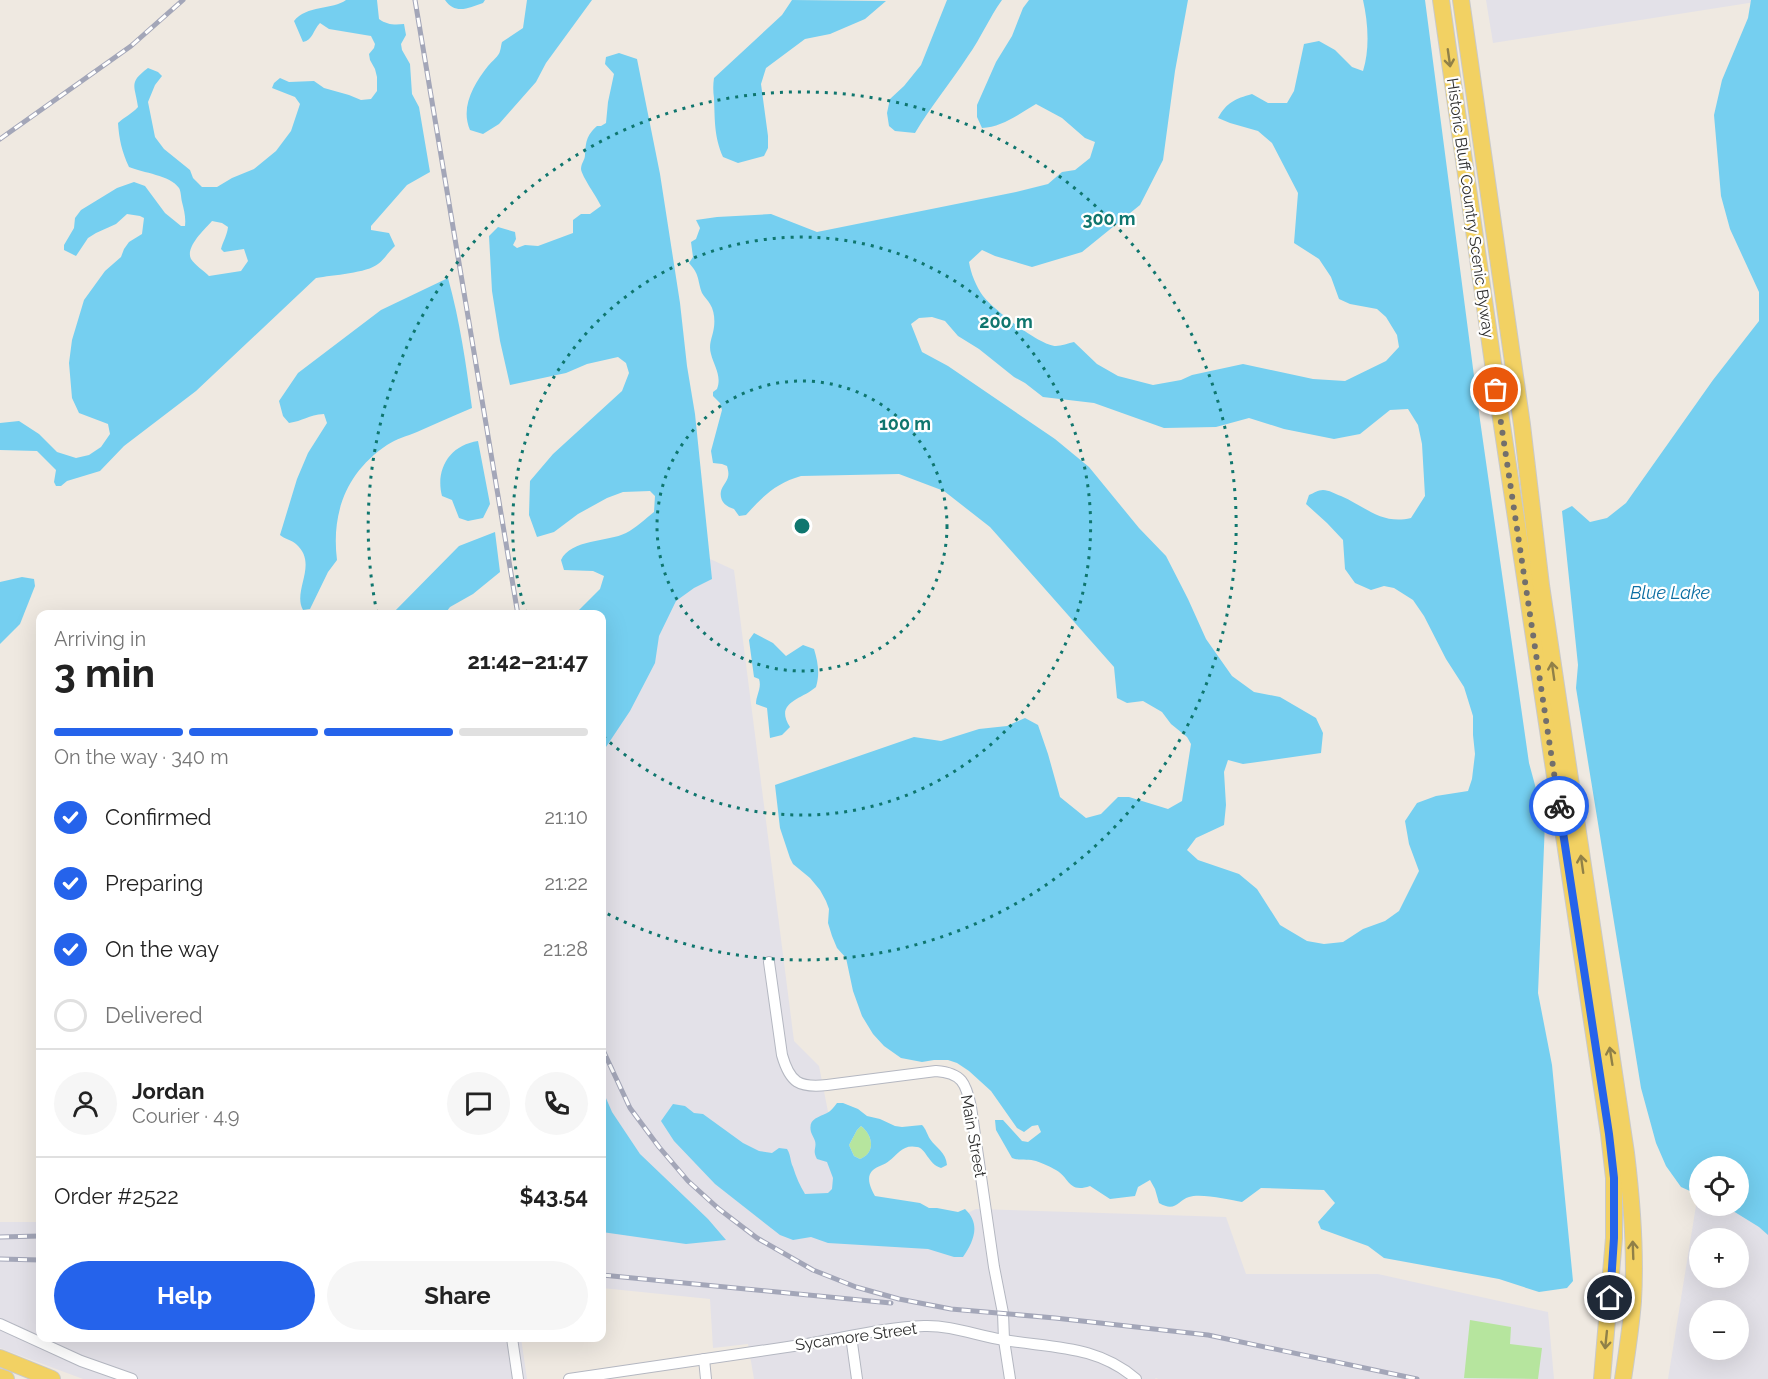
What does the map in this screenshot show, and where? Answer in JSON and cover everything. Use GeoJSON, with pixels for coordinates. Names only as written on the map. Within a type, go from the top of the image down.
{"type":"FeatureCollection","features":[{"type":"Feature","properties":{"kind":"main road","name":"Historic Bluff Country Scenic Byway"},"geometry":{"type":"LineString","coordinates":[[1441,0],[1500,412],[1609,1134],[1614,1178],[1614,1238],[1602,1379]]}},
{"type":"Feature","properties":{"kind":"main road","name":"Historic Bluff Country Scenic Byway"},"geometry":{"type":"LineString","coordinates":[[1461,0],[1522,425],[1546,619],[1632,1203],[1633,1300],[1623,1379]]}},
{"type":"Feature","properties":{"kind":"main road"},"geometry":{"type":"LineString","coordinates":[[0,1358],[52,1379]]}},
{"type":"Feature","properties":{"kind":"main road"},"geometry":{"type":"LineString","coordinates":[[0,1377],[6,1379]]}},
{"type":"Feature","properties":{"kind":"street","name":"Main Street"},"geometry":{"type":"LineString","coordinates":[[769,962],[782,1055],[792,1079],[801,1085],[812,1087],[936,1071],[952,1073],[964,1084],[971,1107],[994,1267],[1003,1313],[1004,1340],[1010,1379]]}},
{"type":"Feature","properties":{"kind":"street"},"geometry":{"type":"LineString","coordinates":[[0,1324],[36,1340]]}},
{"type":"Feature","properties":{"kind":"street","name":"Sycamore Street"},"geometry":{"type":"LineString","coordinates":[[573,1379],[926,1326],[1083,1351],[1113,1363],[1136,1379]]}},
{"type":"Feature","properties":{"kind":"street"},"geometry":{"type":"LineString","coordinates":[[851,1336],[857,1379]]}},
{"type":"Feature","properties":{"kind":"street"},"geometry":{"type":"LineString","coordinates":[[39,1342],[81,1361],[132,1379]]}},
{"type":"Feature","properties":{"kind":"street"},"geometry":{"type":"LineString","coordinates":[[513,1342],[518,1379]]}},
{"type":"Feature","properties":{"kind":"street"},"geometry":{"type":"LineString","coordinates":[[704,1359],[706,1379]]}},
{"type":"Feature","properties":{"kind":"shaded area"},"geometry":{"type":"Polygon","coordinates":[[[1486,0],[1768,0],[1493,43],[1486,0]]]}},
{"type":"Feature","properties":{"kind":"shaded area"},"geometry":{"type":"Polygon","coordinates":[[[671,541],[734,570],[794,1041],[819,1066],[850,1207],[938,1227],[976,1209],[1226,1217],[1246,1274],[1378,1274],[1548,1312],[1554,1379],[754,1379],[748,1344],[713,1348],[710,1299],[606,1288],[606,677],[671,541]]]}},
{"type":"Feature","properties":{"kind":"shaded area"},"geometry":{"type":"Polygon","coordinates":[[[1706,1146],[1730,1156],[1721,1156],[1706,1146]]]}},
{"type":"Feature","properties":{"kind":"shaded area"},"geometry":{"type":"Polygon","coordinates":[[[1749,1164],[1768,1172],[1768,1379],[1668,1379],[1689,1249],[1689,1288],[1749,1288],[1749,1228],[1692,1228],[1694,1216],[1749,1216],[1749,1164]]]}},
{"type":"Feature","properties":{"kind":"shaded area"},"geometry":{"type":"Polygon","coordinates":[[[0,1222],[36,1222],[36,1342],[522,1342],[527,1379],[83,1379],[0,1348],[0,1222]]]}},
{"type":"Feature","properties":{"kind":"green space"},"geometry":{"type":"Polygon","coordinates":[[[861,1126],[868,1134],[871,1148],[869,1153],[860,1159],[854,1156],[849,1145],[861,1126]]]}},
{"type":"Feature","properties":{"kind":"green space"},"geometry":{"type":"Polygon","coordinates":[[[1470,1320],[1511,1327],[1510,1344],[1542,1348],[1538,1379],[1464,1378],[1470,1320]]]}},
{"type":"Feature","properties":{"kind":"water"},"geometry":{"type":"Polygon","coordinates":[[[346,0],[377,0],[379,19],[391,24],[404,24],[406,35],[401,44],[402,50],[410,64],[412,94],[419,107],[430,172],[407,185],[371,226],[371,230],[389,233],[395,246],[373,267],[358,272],[316,278],[196,391],[124,446],[100,471],[56,486],[54,482],[56,470],[37,451],[0,450],[0,423],[19,421],[39,434],[57,452],[76,458],[89,455],[101,447],[110,434],[108,424],[79,413],[72,398],[69,363],[72,340],[84,300],[105,271],[121,257],[129,242],[142,234],[144,218],[127,214],[116,224],[88,238],[76,256],[64,250],[64,245],[74,228],[75,218],[81,210],[117,188],[134,182],[145,186],[165,213],[181,226],[185,226],[185,214],[179,188],[163,177],[129,167],[123,151],[118,123],[138,107],[134,85],[138,77],[148,68],[162,76],[155,85],[148,102],[155,137],[164,149],[190,170],[193,178],[202,187],[217,187],[254,169],[276,151],[291,131],[300,104],[295,97],[272,88],[280,78],[289,82],[314,81],[324,88],[361,100],[371,99],[377,91],[377,77],[369,54],[375,44],[371,36],[329,29],[320,23],[311,37],[303,42],[294,21],[305,12],[346,0]],[[212,221],[197,238],[191,249],[191,259],[209,276],[241,271],[248,261],[244,249],[224,252],[221,249],[228,227],[212,221]]]}},
{"type":"Feature","properties":{"kind":"water"},"geometry":{"type":"Polygon","coordinates":[[[445,0],[485,0],[473,7],[458,9],[453,8],[445,0]]]}},
{"type":"Feature","properties":{"kind":"water"},"geometry":{"type":"Polygon","coordinates":[[[527,0],[592,0],[546,63],[536,82],[499,124],[483,134],[470,130],[467,113],[470,96],[483,73],[498,55],[502,42],[523,28],[527,0]]]}},
{"type":"Feature","properties":{"kind":"water"},"geometry":{"type":"Polygon","coordinates":[[[792,0],[886,1],[865,19],[830,34],[805,39],[766,68],[761,84],[768,148],[764,156],[738,163],[723,157],[716,135],[714,78],[782,15],[792,0]]]}},
{"type":"Feature","properties":{"kind":"water"},"geometry":{"type":"Polygon","coordinates":[[[947,0],[1002,0],[973,49],[915,133],[895,131],[889,126],[887,113],[890,99],[921,65],[947,0]]]}},
{"type":"Feature","properties":{"kind":"water"},"geometry":{"type":"Polygon","coordinates":[[[1029,0],[1188,0],[1175,71],[1163,160],[1140,205],[1082,252],[1032,267],[982,250],[969,262],[974,280],[988,302],[1029,334],[1056,346],[1074,342],[1097,364],[1118,376],[1153,385],[1243,364],[1313,379],[1345,381],[1386,361],[1399,347],[1397,335],[1386,317],[1377,309],[1350,304],[1339,299],[1331,277],[1319,259],[1294,243],[1298,193],[1272,143],[1258,131],[1218,118],[1232,102],[1252,94],[1268,103],[1287,103],[1294,91],[1304,44],[1319,41],[1335,50],[1352,67],[1363,71],[1368,36],[1363,0],[1425,0],[1477,399],[1529,763],[1545,822],[1538,993],[1552,1065],[1573,1281],[1567,1288],[1539,1292],[1499,1279],[1384,1258],[1368,1246],[1321,1229],[1318,1222],[1335,1203],[1324,1190],[1261,1188],[1242,1202],[1194,1196],[1169,1207],[1159,1203],[1150,1180],[1138,1187],[1135,1196],[1110,1199],[1090,1186],[1077,1188],[1073,1186],[1059,1172],[1043,1164],[1033,1160],[1012,1158],[996,1130],[995,1120],[1003,1120],[1022,1141],[1028,1142],[1041,1132],[1038,1125],[1024,1132],[1017,1128],[991,1091],[957,1063],[948,1060],[922,1062],[901,1058],[884,1046],[862,1016],[853,991],[846,958],[837,948],[832,936],[826,901],[810,878],[793,864],[790,858],[780,828],[775,785],[914,737],[941,741],[979,729],[1007,726],[1025,718],[1038,725],[1060,797],[1086,818],[1101,814],[1118,797],[1129,797],[1168,809],[1182,801],[1191,744],[1187,737],[1171,724],[1162,712],[1143,701],[1127,703],[1117,698],[1114,667],[990,527],[944,491],[899,474],[801,476],[777,487],[746,515],[739,516],[721,498],[728,476],[727,466],[713,463],[711,451],[722,410],[720,403],[713,396],[719,380],[710,350],[714,324],[713,312],[702,293],[697,274],[689,263],[693,257],[691,242],[696,239],[700,228],[696,220],[771,214],[817,232],[1016,192],[1048,184],[1062,172],[1075,170],[1090,158],[1095,142],[1085,138],[1062,118],[1036,104],[1010,119],[989,127],[982,128],[977,117],[977,105],[996,62],[1012,36],[1023,8],[1029,0]],[[932,317],[919,318],[911,324],[922,352],[948,366],[1055,439],[1089,467],[1139,528],[1166,556],[1206,639],[1232,676],[1254,692],[1280,697],[1316,718],[1323,733],[1321,753],[1243,764],[1228,760],[1224,772],[1226,805],[1224,825],[1196,838],[1187,850],[1198,860],[1239,874],[1257,889],[1280,925],[1307,941],[1324,944],[1343,942],[1363,929],[1385,921],[1399,911],[1419,871],[1409,844],[1405,821],[1417,803],[1436,796],[1468,791],[1475,754],[1473,716],[1464,687],[1413,600],[1394,588],[1384,586],[1371,590],[1355,583],[1345,569],[1343,540],[1306,504],[1309,495],[1325,490],[1383,517],[1401,520],[1411,518],[1425,496],[1422,444],[1418,425],[1408,409],[1390,410],[1360,434],[1334,439],[1284,429],[1249,418],[1216,427],[1164,428],[1094,403],[1043,397],[958,336],[945,321],[932,317]]]}},
{"type":"Feature","properties":{"kind":"water","name":"Blue Lake"},"geometry":{"type":"Polygon","coordinates":[[[1751,0],[1768,0],[1768,1235],[1741,1216],[1749,1216],[1749,1156],[1689,1156],[1689,1191],[1681,1187],[1666,1166],[1656,1143],[1641,1088],[1576,688],[1578,665],[1562,511],[1572,506],[1590,522],[1607,518],[1626,503],[1713,380],[1759,321],[1759,292],[1730,229],[1721,196],[1714,115],[1722,80],[1748,18],[1751,0]]]}},
{"type":"Feature","properties":{"kind":"water"},"geometry":{"type":"Polygon","coordinates":[[[619,53],[637,59],[660,174],[680,303],[695,414],[712,579],[676,601],[659,636],[655,663],[630,711],[606,747],[606,610],[579,610],[600,589],[604,576],[593,571],[564,570],[561,560],[573,548],[618,536],[633,529],[654,512],[655,496],[650,491],[623,492],[578,514],[554,532],[537,537],[529,515],[530,481],[553,454],[622,391],[629,373],[626,363],[618,357],[587,364],[566,373],[510,385],[492,291],[489,236],[498,227],[515,232],[516,239],[513,245],[517,248],[525,245],[538,246],[573,233],[573,220],[581,214],[590,214],[601,206],[584,177],[581,167],[589,136],[597,126],[606,123],[614,74],[605,64],[606,57],[619,53]]]}},
{"type":"Feature","properties":{"kind":"water"},"geometry":{"type":"Polygon","coordinates":[[[448,278],[459,326],[472,408],[390,443],[361,468],[345,495],[340,510],[336,542],[337,560],[328,572],[310,609],[303,610],[300,594],[305,560],[296,544],[280,535],[297,479],[308,453],[327,423],[324,414],[289,423],[283,416],[279,401],[298,373],[381,310],[448,278]]]}},
{"type":"Feature","properties":{"kind":"water"},"geometry":{"type":"Polygon","coordinates":[[[478,441],[490,504],[483,518],[468,521],[459,518],[452,500],[442,496],[441,477],[443,468],[452,453],[468,443],[478,441]]]}},
{"type":"Feature","properties":{"kind":"water"},"geometry":{"type":"Polygon","coordinates":[[[495,532],[500,572],[473,594],[448,610],[396,610],[459,546],[495,532]]]}},
{"type":"Feature","properties":{"kind":"water"},"geometry":{"type":"Polygon","coordinates":[[[22,577],[34,579],[35,586],[20,624],[0,644],[0,582],[22,577]]]}},
{"type":"Feature","properties":{"kind":"water"},"geometry":{"type":"Polygon","coordinates":[[[754,633],[773,643],[786,656],[803,645],[814,649],[817,663],[816,687],[791,702],[785,712],[790,727],[782,735],[770,738],[767,708],[756,704],[760,682],[754,677],[749,640],[754,633]]]}},
{"type":"Feature","properties":{"kind":"water"},"geometry":{"type":"Polygon","coordinates":[[[606,1098],[612,1112],[640,1154],[708,1219],[726,1240],[686,1244],[606,1233],[606,1098]]]}},
{"type":"Feature","properties":{"kind":"water"},"geometry":{"type":"Polygon","coordinates":[[[837,1103],[843,1103],[858,1109],[867,1116],[895,1126],[922,1125],[930,1139],[943,1153],[947,1165],[941,1168],[933,1163],[920,1148],[908,1147],[873,1170],[869,1176],[870,1187],[875,1196],[920,1203],[929,1208],[958,1212],[965,1209],[973,1221],[974,1233],[963,1257],[954,1257],[928,1249],[828,1243],[811,1237],[793,1240],[780,1235],[715,1184],[674,1141],[661,1121],[673,1104],[685,1106],[694,1113],[703,1114],[743,1143],[759,1151],[772,1153],[779,1148],[787,1149],[805,1194],[828,1193],[832,1189],[833,1178],[827,1162],[817,1159],[815,1140],[810,1128],[814,1120],[828,1112],[837,1103]],[[861,1126],[849,1145],[854,1156],[860,1159],[869,1153],[871,1148],[870,1139],[861,1126]]]}},
{"type":"Feature","properties":{"kind":"railway"},"geometry":{"type":"LineString","coordinates":[[0,139],[131,46],[183,0]]}},
{"type":"Feature","properties":{"kind":"railway"},"geometry":{"type":"LineString","coordinates":[[415,0],[517,610]]}},
{"type":"Feature","properties":{"kind":"railway"},"geometry":{"type":"LineString","coordinates":[[606,1057],[630,1108],[688,1181],[719,1209],[757,1238],[813,1270],[856,1287],[899,1299],[951,1309],[1208,1335],[1417,1379]]}},
{"type":"Feature","properties":{"kind":"railway"},"geometry":{"type":"LineString","coordinates":[[0,1237],[36,1236]]}},
{"type":"Feature","properties":{"kind":"railway"},"geometry":{"type":"LineString","coordinates":[[0,1259],[36,1260]]}},
{"type":"Feature","properties":{"kind":"railway"},"geometry":{"type":"LineString","coordinates":[[606,1275],[891,1303]]}},
{"type":"Feature","properties":{"kind":"way so far"},"geometry":{"type":"LineString","coordinates":[[1496,390],[1559,806]]}},
{"type":"Feature","properties":{"kind":"route"},"geometry":{"type":"LineString","coordinates":[[1559,806],[1614,1178],[1614,1238],[1610,1298]]}}]}
